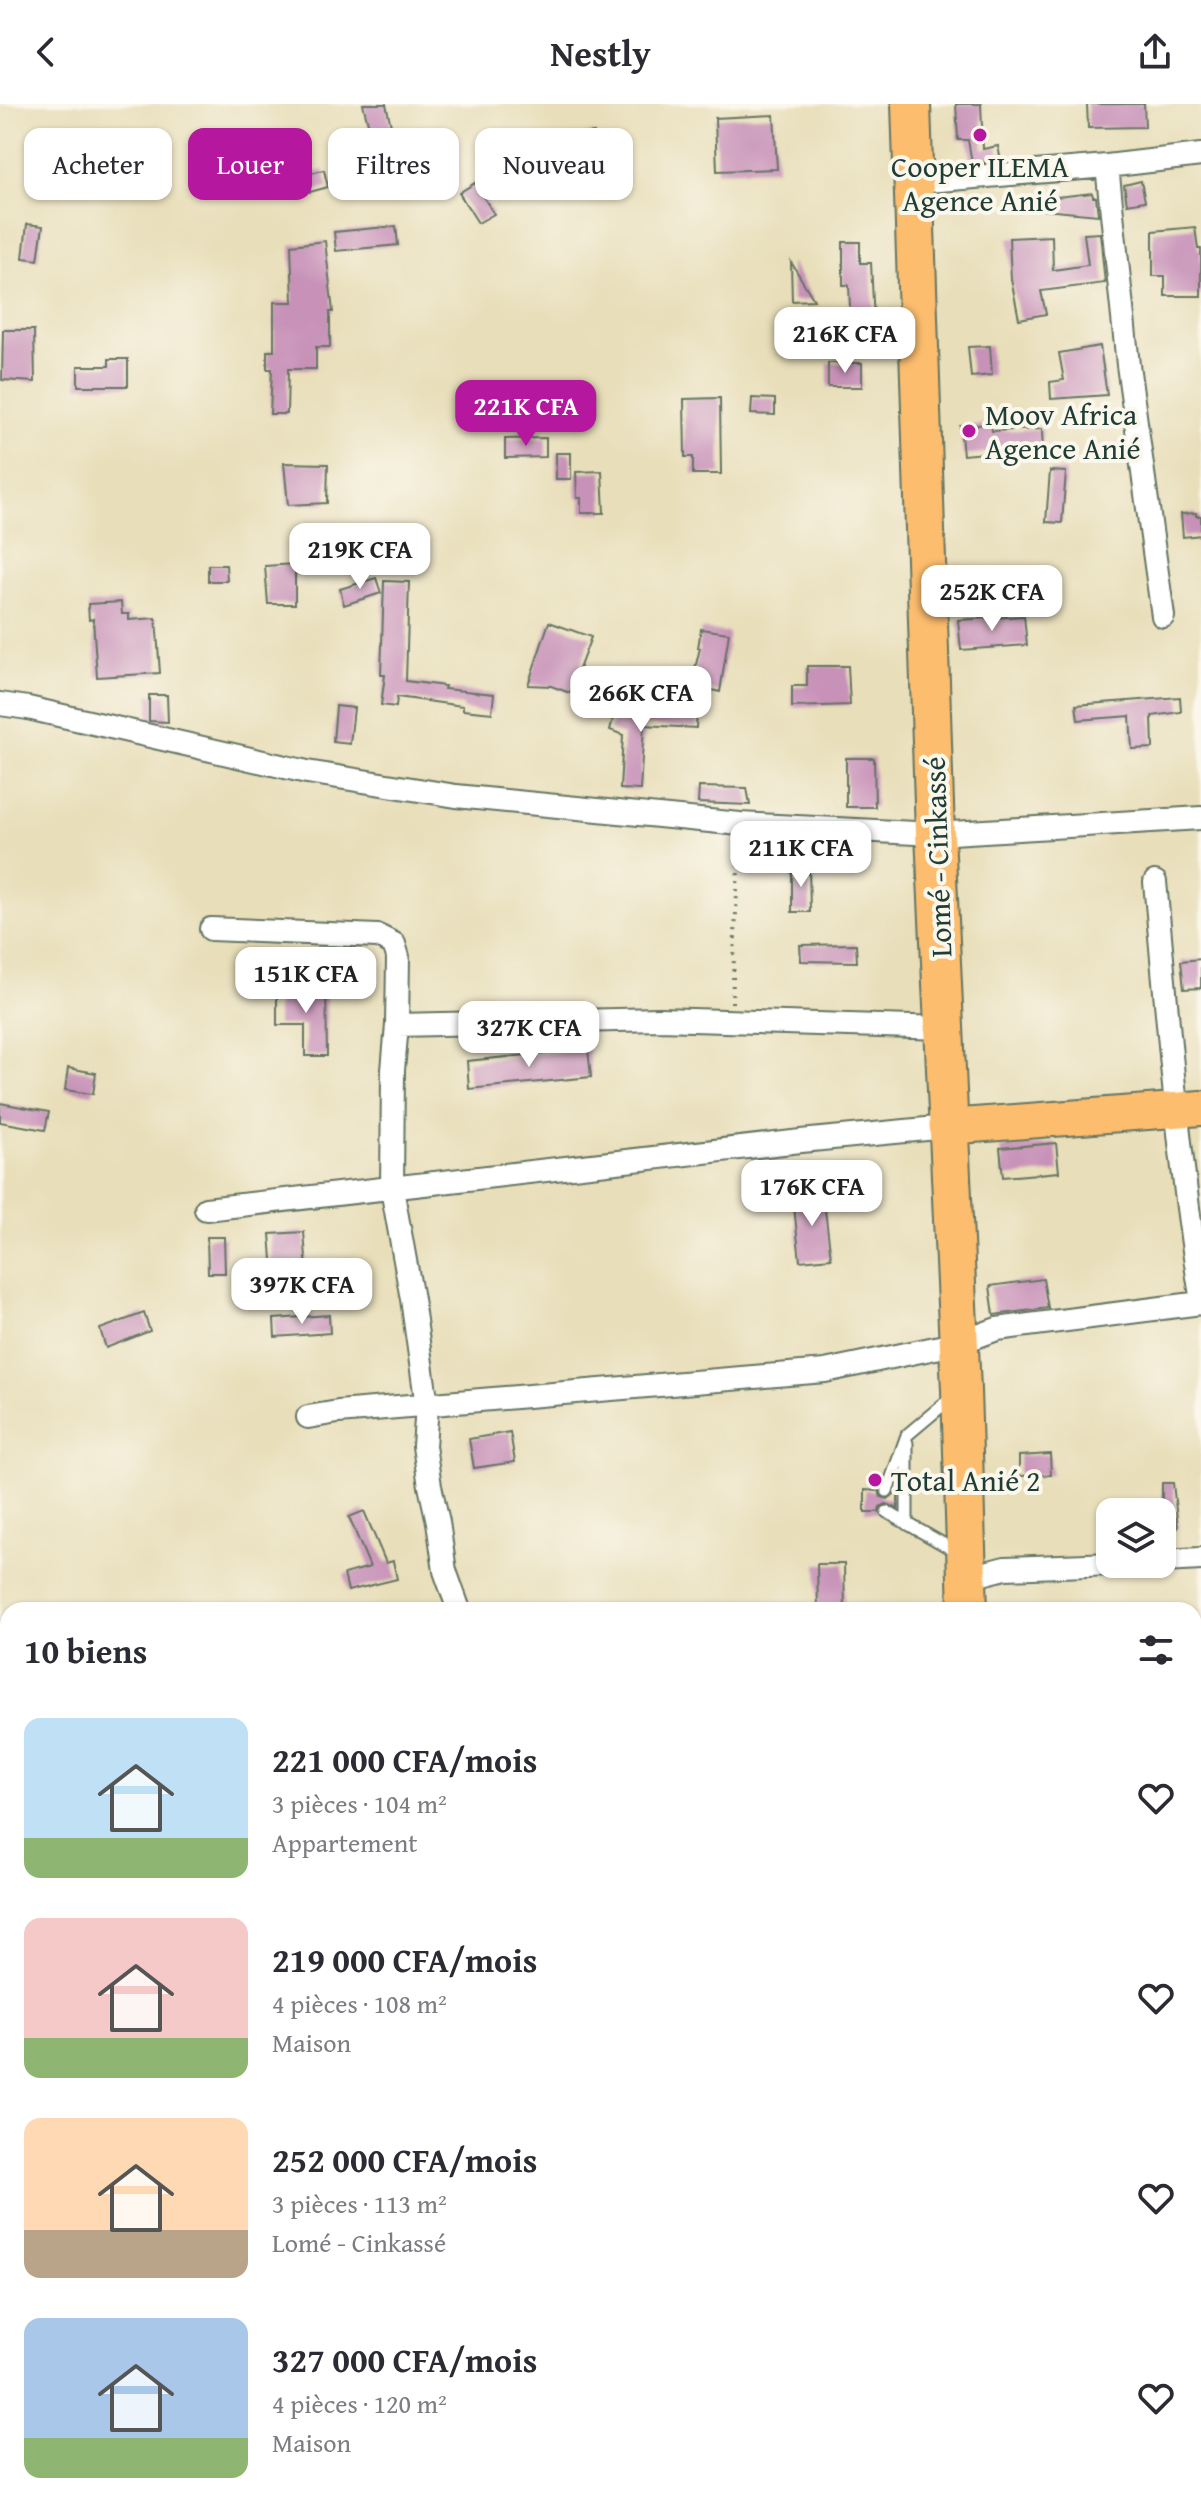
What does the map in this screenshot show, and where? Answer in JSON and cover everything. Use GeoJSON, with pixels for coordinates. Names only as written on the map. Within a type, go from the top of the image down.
{"type":"FeatureCollection","features":[{"type":"Feature","properties":{"kind":"highway","name":"Lomé - Cinkassé"},"geometry":{"type":"LineString","coordinates":[[911,104],[935,834],[967,1582]]}},
{"type":"Feature","properties":{"kind":"main road"},"geometry":{"type":"LineString","coordinates":[[947,1127],[1188,1109]]}},
{"type":"Feature","properties":{"kind":"street"},"geometry":{"type":"LineString","coordinates":[[915,182],[1201,155]]}},
{"type":"Feature","properties":{"kind":"street"},"geometry":{"type":"LineString","coordinates":[[1107,166],[1128,365],[1163,616]]}},
{"type":"Feature","properties":{"kind":"street"},"geometry":{"type":"LineString","coordinates":[[0,704],[307,772],[456,796],[740,824],[935,834],[1201,818]]}},
{"type":"Feature","properties":{"kind":"street"},"geometry":{"type":"LineString","coordinates":[[1155,882],[1188,1109],[1190,1230],[1201,1295]]}},
{"type":"Feature","properties":{"kind":"street"},"geometry":{"type":"LineString","coordinates":[[211,929],[378,936],[394,944],[398,957],[392,1189],[427,1406],[424,1446],[430,1486],[445,1571],[456,1602]]}},
{"type":"Feature","properties":{"kind":"street"},"geometry":{"type":"LineString","coordinates":[[397,1025],[660,1019],[944,1028]]}},
{"type":"Feature","properties":{"kind":"street"},"geometry":{"type":"LineString","coordinates":[[206,1209],[947,1127]]}},
{"type":"Feature","properties":{"kind":"street"},"geometry":{"type":"LineString","coordinates":[[308,1417],[825,1371],[959,1343],[997,1329],[1201,1303]]}},
{"type":"Feature","properties":{"kind":"street"},"geometry":{"type":"LineString","coordinates":[[1176,1560],[1201,1559]]}},
{"type":"Feature","properties":{"kind":"street"},"geometry":{"type":"LineString","coordinates":[[967,1582],[1005,1568],[1096,1565]]}},
{"type":"Feature","properties":{"kind":"lane"},"geometry":{"type":"LineString","coordinates":[[887,1491],[907,1435],[961,1390]]}},
{"type":"Feature","properties":{"kind":"lane"},"geometry":{"type":"LineString","coordinates":[[907,1435],[907,1524]]}},
{"type":"Feature","properties":{"kind":"lane"},"geometry":{"type":"LineString","coordinates":[[887,1512],[907,1524],[967,1582]]}},
{"type":"Feature","properties":{"kind":"path"},"geometry":{"type":"LineString","coordinates":[[731,1022],[740,824]]}},
{"type":"Feature","properties":{"kind":"building"},"geometry":{"type":"Polygon","coordinates":[[[363,104],[386,104],[392,128],[369,128],[363,104]]]}},
{"type":"Feature","properties":{"kind":"building"},"geometry":{"type":"Polygon","coordinates":[[[956,104],[981,104],[983,149],[998,146],[1001,161],[972,163],[968,140],[958,140],[956,104]]]}},
{"type":"Feature","properties":{"kind":"building"},"geometry":{"type":"Polygon","coordinates":[[[1087,104],[1144,104],[1145,127],[1088,128],[1087,104]]]}},
{"type":"Feature","properties":{"kind":"building"},"geometry":{"type":"Polygon","coordinates":[[[774,115],[777,169],[717,171],[715,118],[774,115]]]}},
{"type":"Feature","properties":{"kind":"building"},"geometry":{"type":"Polygon","coordinates":[[[324,170],[328,187],[312,191],[312,173],[324,170]]]}},
{"type":"Feature","properties":{"kind":"building"},"geometry":{"type":"Polygon","coordinates":[[[1141,181],[1145,201],[1127,204],[1124,185],[1141,181]]]}},
{"type":"Feature","properties":{"kind":"building"},"geometry":{"type":"Polygon","coordinates":[[[475,183],[475,200],[485,200],[494,214],[478,223],[459,193],[475,183]]]}},
{"type":"Feature","properties":{"kind":"building"},"geometry":{"type":"Polygon","coordinates":[[[1092,193],[1096,197],[1098,215],[1022,208],[1022,201],[1092,193]]]}},
{"type":"Feature","properties":{"kind":"building"},"geometry":{"type":"Polygon","coordinates":[[[27,224],[43,226],[38,260],[23,258],[27,224]]]}},
{"type":"Feature","properties":{"kind":"building"},"geometry":{"type":"Polygon","coordinates":[[[396,226],[398,245],[336,251],[334,232],[396,226]]]}},
{"type":"Feature","properties":{"kind":"building"},"geometry":{"type":"Polygon","coordinates":[[[1195,227],[1198,249],[1201,249],[1201,296],[1165,296],[1165,276],[1153,276],[1153,231],[1195,227]]]}},
{"type":"Feature","properties":{"kind":"building"},"geometry":{"type":"Polygon","coordinates":[[[1100,233],[1105,283],[1041,291],[1046,314],[1019,319],[1011,279],[1009,238],[1052,236],[1053,270],[1088,265],[1084,234],[1100,233]]]}},
{"type":"Feature","properties":{"kind":"building"},"geometry":{"type":"Polygon","coordinates":[[[325,241],[333,312],[330,312],[330,347],[316,347],[316,369],[288,369],[287,414],[270,414],[272,369],[267,369],[267,351],[274,351],[274,302],[293,302],[291,245],[325,241]]]}},
{"type":"Feature","properties":{"kind":"building"},"geometry":{"type":"Polygon","coordinates":[[[843,242],[860,242],[860,263],[871,263],[874,322],[866,322],[871,348],[852,351],[849,285],[843,285],[843,242]]]}},
{"type":"Feature","properties":{"kind":"building"},"geometry":{"type":"Polygon","coordinates":[[[791,262],[814,300],[792,301],[791,262]]]}},
{"type":"Feature","properties":{"kind":"building"},"geometry":{"type":"Polygon","coordinates":[[[3,330],[34,330],[35,382],[2,380],[3,330]]]}},
{"type":"Feature","properties":{"kind":"building"},"geometry":{"type":"Polygon","coordinates":[[[990,346],[992,375],[971,377],[968,347],[990,346]]]}},
{"type":"Feature","properties":{"kind":"building"},"geometry":{"type":"Polygon","coordinates":[[[1100,346],[1107,395],[1051,399],[1050,382],[1064,380],[1059,353],[1100,346]]]}},
{"type":"Feature","properties":{"kind":"building"},"geometry":{"type":"Polygon","coordinates":[[[109,359],[128,359],[128,386],[78,386],[78,366],[109,366],[109,359]]]}},
{"type":"Feature","properties":{"kind":"building"},"geometry":{"type":"Polygon","coordinates":[[[828,363],[862,363],[862,387],[828,387],[828,363]]]}},
{"type":"Feature","properties":{"kind":"building"},"geometry":{"type":"Polygon","coordinates":[[[720,398],[721,474],[693,474],[693,457],[685,457],[684,399],[720,398]]]}},
{"type":"Feature","properties":{"kind":"building"},"geometry":{"type":"Polygon","coordinates":[[[752,398],[775,399],[775,415],[751,414],[752,398]]]}},
{"type":"Feature","properties":{"kind":"building"},"geometry":{"type":"Polygon","coordinates":[[[991,424],[992,431],[1042,429],[1043,455],[994,457],[994,452],[963,455],[960,426],[991,424]]]}},
{"type":"Feature","properties":{"kind":"building"},"geometry":{"type":"Polygon","coordinates":[[[546,438],[546,457],[505,458],[505,439],[546,438]]]}},
{"type":"Feature","properties":{"kind":"building"},"geometry":{"type":"Polygon","coordinates":[[[556,453],[571,453],[571,479],[556,479],[556,453]]]}},
{"type":"Feature","properties":{"kind":"building"},"geometry":{"type":"Polygon","coordinates":[[[284,463],[328,464],[327,503],[288,505],[284,463]]]}},
{"type":"Feature","properties":{"kind":"building"},"geometry":{"type":"Polygon","coordinates":[[[602,471],[604,513],[581,513],[576,472],[602,471]]]}},
{"type":"Feature","properties":{"kind":"building"},"geometry":{"type":"Polygon","coordinates":[[[1050,471],[1066,472],[1062,523],[1046,522],[1050,471]]]}},
{"type":"Feature","properties":{"kind":"building"},"geometry":{"type":"Polygon","coordinates":[[[1196,513],[1196,516],[1201,516],[1201,535],[1183,537],[1181,514],[1196,513]]]}},
{"type":"Feature","properties":{"kind":"building"},"geometry":{"type":"Polygon","coordinates":[[[295,564],[295,604],[268,604],[265,566],[295,564]]]}},
{"type":"Feature","properties":{"kind":"building"},"geometry":{"type":"Polygon","coordinates":[[[208,565],[226,565],[227,581],[208,581],[208,565]]]}},
{"type":"Feature","properties":{"kind":"building"},"geometry":{"type":"Polygon","coordinates":[[[376,578],[381,593],[344,605],[340,589],[376,578]]]}},
{"type":"Feature","properties":{"kind":"building"},"geometry":{"type":"Polygon","coordinates":[[[384,581],[409,582],[406,681],[494,694],[492,713],[397,697],[396,707],[381,705],[385,675],[381,675],[384,581]]]}},
{"type":"Feature","properties":{"kind":"building"},"geometry":{"type":"Polygon","coordinates":[[[121,602],[122,614],[129,614],[129,620],[156,618],[160,673],[97,677],[93,619],[89,620],[88,604],[121,602]]]}},
{"type":"Feature","properties":{"kind":"building"},"geometry":{"type":"Polygon","coordinates":[[[1024,616],[1027,645],[961,650],[958,620],[1024,616]]]}},
{"type":"Feature","properties":{"kind":"building"},"geometry":{"type":"Polygon","coordinates":[[[549,622],[591,637],[570,693],[551,686],[528,685],[549,622]]]}},
{"type":"Feature","properties":{"kind":"building"},"geometry":{"type":"Polygon","coordinates":[[[701,629],[729,633],[720,692],[691,685],[701,629]]]}},
{"type":"Feature","properties":{"kind":"building"},"geometry":{"type":"Polygon","coordinates":[[[807,666],[848,666],[850,705],[792,707],[792,686],[807,686],[807,666]]]}},
{"type":"Feature","properties":{"kind":"building"},"geometry":{"type":"Polygon","coordinates":[[[149,695],[167,695],[168,722],[149,721],[149,695]]]}},
{"type":"Feature","properties":{"kind":"building"},"geometry":{"type":"Polygon","coordinates":[[[619,696],[642,702],[640,709],[697,712],[696,728],[644,725],[640,790],[620,789],[623,735],[610,730],[619,696]]]}},
{"type":"Feature","properties":{"kind":"building"},"geometry":{"type":"Polygon","coordinates":[[[1180,697],[1181,712],[1152,716],[1153,748],[1132,749],[1130,716],[1078,720],[1076,705],[1180,697]]]}},
{"type":"Feature","properties":{"kind":"building"},"geometry":{"type":"Polygon","coordinates":[[[336,706],[354,708],[350,744],[333,742],[336,706]]]}},
{"type":"Feature","properties":{"kind":"building"},"geometry":{"type":"Polygon","coordinates":[[[846,758],[874,758],[875,807],[846,807],[846,758]]]}},
{"type":"Feature","properties":{"kind":"building"},"geometry":{"type":"Polygon","coordinates":[[[699,787],[747,788],[750,805],[698,803],[699,787]]]}},
{"type":"Feature","properties":{"kind":"building"},"geometry":{"type":"Polygon","coordinates":[[[792,865],[809,865],[810,912],[792,912],[792,865]]]}},
{"type":"Feature","properties":{"kind":"building"},"geometry":{"type":"Polygon","coordinates":[[[856,944],[857,962],[801,961],[800,945],[856,944]]]}},
{"type":"Feature","properties":{"kind":"building"},"geometry":{"type":"Polygon","coordinates":[[[1201,959],[1201,988],[1184,989],[1181,961],[1201,959]]]}},
{"type":"Feature","properties":{"kind":"building"},"geometry":{"type":"Polygon","coordinates":[[[326,986],[327,1056],[305,1056],[305,1025],[277,1025],[277,995],[281,995],[281,987],[326,986]]]}},
{"type":"Feature","properties":{"kind":"building"},"geometry":{"type":"Polygon","coordinates":[[[588,1049],[591,1077],[469,1089],[467,1061],[588,1049]]]}},
{"type":"Feature","properties":{"kind":"building"},"geometry":{"type":"Polygon","coordinates":[[[68,1068],[96,1073],[93,1094],[65,1090],[68,1068]]]}},
{"type":"Feature","properties":{"kind":"building"},"geometry":{"type":"Polygon","coordinates":[[[0,1103],[49,1112],[45,1130],[0,1122],[0,1103]]]}},
{"type":"Feature","properties":{"kind":"building"},"geometry":{"type":"Polygon","coordinates":[[[1056,1143],[1059,1172],[1003,1177],[1000,1148],[1056,1143]]]}},
{"type":"Feature","properties":{"kind":"building"},"geometry":{"type":"Polygon","coordinates":[[[823,1194],[831,1258],[800,1261],[793,1198],[823,1194]]]}},
{"type":"Feature","properties":{"kind":"building"},"geometry":{"type":"Polygon","coordinates":[[[304,1232],[308,1283],[274,1285],[270,1234],[304,1232]]]}},
{"type":"Feature","properties":{"kind":"building"},"geometry":{"type":"Polygon","coordinates":[[[207,1237],[224,1237],[225,1273],[208,1273],[207,1237]]]}},
{"type":"Feature","properties":{"kind":"building"},"geometry":{"type":"Polygon","coordinates":[[[1043,1279],[1048,1308],[994,1315],[990,1286],[1043,1279]]]}},
{"type":"Feature","properties":{"kind":"building"},"geometry":{"type":"Polygon","coordinates":[[[144,1313],[150,1331],[106,1348],[100,1329],[144,1313]]]}},
{"type":"Feature","properties":{"kind":"building"},"geometry":{"type":"Polygon","coordinates":[[[329,1315],[330,1333],[275,1337],[274,1319],[329,1315]]]}},
{"type":"Feature","properties":{"kind":"building"},"geometry":{"type":"Polygon","coordinates":[[[510,1432],[515,1462],[474,1468],[469,1439],[510,1432]]]}},
{"type":"Feature","properties":{"kind":"building"},"geometry":{"type":"Polygon","coordinates":[[[1050,1454],[1051,1475],[1019,1476],[1019,1456],[1050,1454]]]}},
{"type":"Feature","properties":{"kind":"building"},"geometry":{"type":"Polygon","coordinates":[[[1162,1483],[1173,1483],[1175,1498],[1162,1498],[1162,1483]]]}},
{"type":"Feature","properties":{"kind":"building"},"geometry":{"type":"Polygon","coordinates":[[[865,1490],[879,1491],[881,1497],[888,1499],[898,1491],[898,1509],[886,1504],[880,1507],[879,1512],[865,1512],[865,1490]]]}},
{"type":"Feature","properties":{"kind":"building"},"geometry":{"type":"Polygon","coordinates":[[[364,1511],[386,1563],[393,1561],[397,1579],[348,1591],[344,1574],[370,1567],[349,1517],[364,1511]]]}},
{"type":"Feature","properties":{"kind":"building"},"geometry":{"type":"Polygon","coordinates":[[[817,1564],[844,1564],[845,1602],[818,1602],[817,1564]]]}},
{"type":"Feature","properties":{"kind":"place","name":"Cooper ILEMA Agence Anié"},"geometry":{"type":"Point","coordinates":[980,135]}},
{"type":"Feature","properties":{"kind":"place","name":"Moov Africa Agence Anié"},"geometry":{"type":"Point","coordinates":[969,431]}},
{"type":"Feature","properties":{"kind":"place","name":"Total Anié 2"},"geometry":{"type":"Point","coordinates":[875,1480]}}]}
